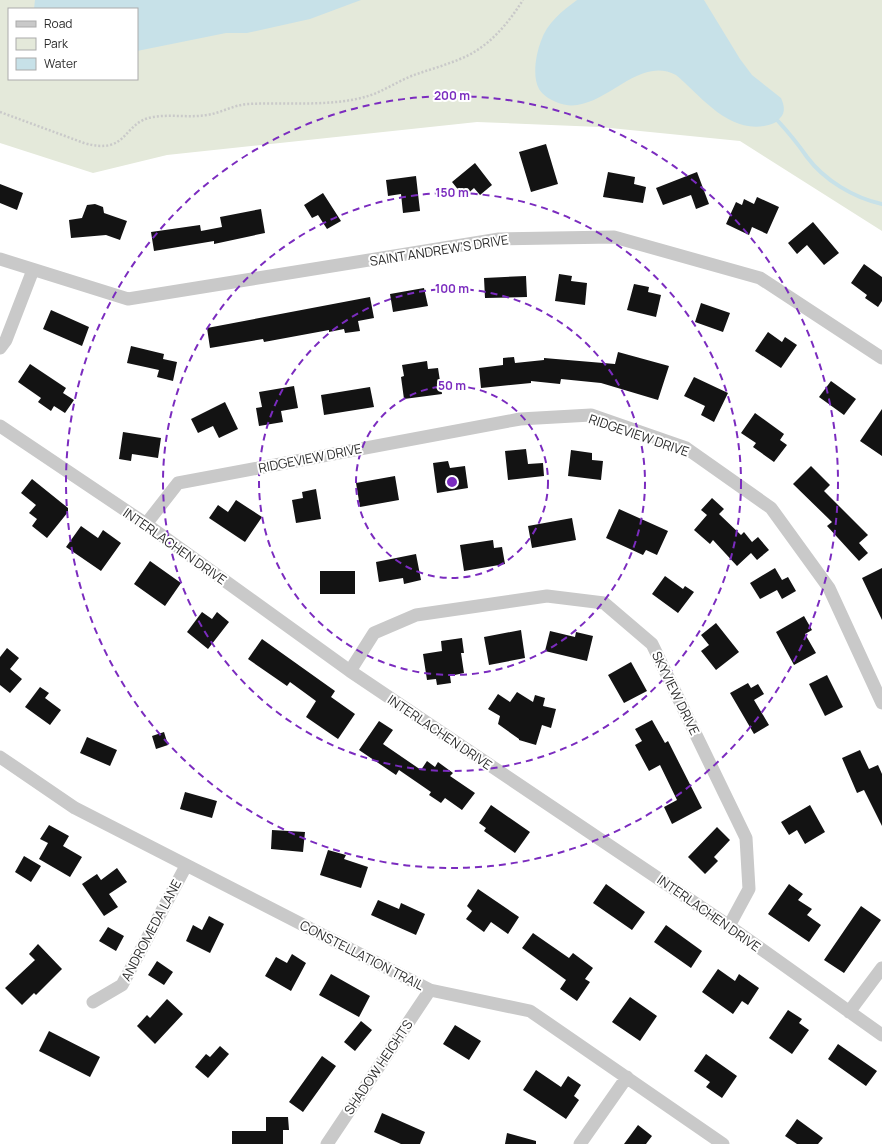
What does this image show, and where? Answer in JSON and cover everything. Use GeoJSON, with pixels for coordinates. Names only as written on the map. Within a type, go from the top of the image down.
{"type":"FeatureCollection","features":[{"type":"Feature","properties":{"kind":"street","name":"SAINT ANDREW'S DRIVE"},"geometry":{"type":"LineString","coordinates":[[0,259],[128,299],[499,239],[614,237],[760,278],[882,358]]}},
{"type":"Feature","properties":{"kind":"street"},"geometry":{"type":"LineString","coordinates":[[0,348],[6,340],[33,270]]}},
{"type":"Feature","properties":{"kind":"street","name":"RIDGEVIEW DRIVE"},"geometry":{"type":"LineString","coordinates":[[146,524],[178,483],[520,419],[591,415],[686,448],[771,508],[829,588],[882,703]]}},
{"type":"Feature","properties":{"kind":"street","name":"INTERLACHEN DRIVE"},"geometry":{"type":"LineString","coordinates":[[0,426],[146,524],[350,671],[729,926],[882,1035]]}},
{"type":"Feature","properties":{"kind":"street","name":"SKYVIEW DRIVE"},"geometry":{"type":"LineString","coordinates":[[350,671],[374,633],[416,615],[547,596],[604,603],[652,644],[746,838],[749,889],[729,926]]}},
{"type":"Feature","properties":{"kind":"street","name":"CONSTELLATION TRAIL"},"geometry":{"type":"LineString","coordinates":[[0,757],[75,808],[430,990],[530,1011],[723,1144]]}},
{"type":"Feature","properties":{"kind":"street","name":"ANDROMEDA LANE"},"geometry":{"type":"LineString","coordinates":[[93,1002],[122,985],[186,866]]}},
{"type":"Feature","properties":{"kind":"street"},"geometry":{"type":"LineString","coordinates":[[848,1012],[882,968]]}},
{"type":"Feature","properties":{"kind":"street","name":"SHADOW HEIGHTS"},"geometry":{"type":"LineString","coordinates":[[327,1144],[430,990]]}},
{"type":"Feature","properties":{"kind":"street"},"geometry":{"type":"LineString","coordinates":[[580,1144],[627,1077]]}},
{"type":"Feature","properties":{"kind":"path"},"geometry":{"type":"LineString","coordinates":[[0,112],[84,143],[107,146],[118,143],[140,122],[152,117],[202,116],[246,104],[324,103],[355,99],[372,95],[415,74],[456,61],[475,52],[500,30],[523,0]]}},
{"type":"Feature","properties":{"kind":"green space"},"geometry":{"type":"Polygon","coordinates":[[[0,0],[882,0],[882,231],[740,141],[600,127],[477,122],[167,155],[93,173],[0,143],[0,0]]]}},
{"type":"Feature","properties":{"kind":"water"},"geometry":{"type":"Polygon","coordinates":[[[35,0],[361,0],[310,19],[247,33],[226,33],[138,51],[138,8],[34,8],[35,0]]]}},
{"type":"Feature","properties":{"kind":"water"},"geometry":{"type":"Polygon","coordinates":[[[577,0],[704,0],[740,59],[752,75],[781,98],[784,108],[782,116],[779,120],[764,126],[738,124],[716,111],[676,75],[661,71],[646,73],[631,79],[587,103],[572,105],[551,100],[544,95],[537,84],[535,72],[539,46],[551,23],[577,0]]]}},
{"type":"Feature","properties":{"kind":"building"},"geometry":{"type":"Polygon","coordinates":[[[546,144],[558,184],[531,192],[519,152],[546,144]]]}},
{"type":"Feature","properties":{"kind":"building"},"geometry":{"type":"Polygon","coordinates":[[[475,163],[492,185],[480,195],[474,188],[464,197],[452,182],[475,163]]]}},
{"type":"Feature","properties":{"kind":"building"},"geometry":{"type":"Polygon","coordinates":[[[608,172],[635,177],[634,184],[646,187],[643,203],[603,197],[608,172]]]}},
{"type":"Feature","properties":{"kind":"building"},"geometry":{"type":"Polygon","coordinates":[[[697,172],[709,204],[696,209],[691,195],[663,205],[656,188],[697,172]]]}},
{"type":"Feature","properties":{"kind":"building"},"geometry":{"type":"Polygon","coordinates":[[[416,176],[420,211],[403,213],[401,194],[388,196],[386,180],[416,176]]]}},
{"type":"Feature","properties":{"kind":"building"},"geometry":{"type":"Polygon","coordinates":[[[0,184],[23,193],[17,210],[0,203],[0,184]]]}},
{"type":"Feature","properties":{"kind":"building"},"geometry":{"type":"Polygon","coordinates":[[[323,193],[341,221],[327,229],[318,215],[312,218],[304,205],[323,193]]]}},
{"type":"Feature","properties":{"kind":"building"},"geometry":{"type":"Polygon","coordinates":[[[757,197],[779,207],[767,234],[752,227],[749,235],[726,224],[736,202],[742,205],[744,199],[754,204],[757,197]]]}},
{"type":"Feature","properties":{"kind":"building"},"geometry":{"type":"Polygon","coordinates":[[[95,204],[103,207],[104,213],[127,221],[120,240],[106,235],[71,238],[69,220],[82,218],[87,205],[95,204]]]}},
{"type":"Feature","properties":{"kind":"building"},"geometry":{"type":"Polygon","coordinates":[[[261,209],[265,233],[214,244],[214,241],[154,251],[151,232],[200,225],[201,231],[222,227],[220,217],[261,209]]]}},
{"type":"Feature","properties":{"kind":"building"},"geometry":{"type":"Polygon","coordinates":[[[813,222],[839,253],[824,265],[807,245],[797,254],[788,243],[813,222]]]}},
{"type":"Feature","properties":{"kind":"building"},"geometry":{"type":"Polygon","coordinates":[[[864,264],[882,277],[882,301],[878,307],[865,298],[867,295],[851,283],[864,264]]]}},
{"type":"Feature","properties":{"kind":"building"},"geometry":{"type":"Polygon","coordinates":[[[559,274],[572,276],[571,281],[587,283],[585,305],[555,301],[559,274]]]}},
{"type":"Feature","properties":{"kind":"building"},"geometry":{"type":"Polygon","coordinates":[[[526,276],[527,297],[485,298],[484,278],[526,276]]]}},
{"type":"Feature","properties":{"kind":"building"},"geometry":{"type":"Polygon","coordinates":[[[634,284],[649,287],[648,292],[661,295],[656,317],[627,310],[634,284]]]}},
{"type":"Feature","properties":{"kind":"building"},"geometry":{"type":"Polygon","coordinates":[[[424,288],[428,306],[393,312],[390,294],[424,288]]]}},
{"type":"Feature","properties":{"kind":"building"},"geometry":{"type":"Polygon","coordinates":[[[370,297],[374,318],[358,321],[360,331],[345,333],[344,329],[329,332],[329,330],[264,342],[263,339],[210,348],[207,328],[370,297]]]}},
{"type":"Feature","properties":{"kind":"building"},"geometry":{"type":"Polygon","coordinates":[[[701,303],[730,313],[723,332],[695,322],[701,303]]]}},
{"type":"Feature","properties":{"kind":"building"},"geometry":{"type":"Polygon","coordinates":[[[51,310],[89,327],[82,346],[43,329],[51,310]]]}},
{"type":"Feature","properties":{"kind":"building"},"geometry":{"type":"Polygon","coordinates":[[[768,332],[782,342],[785,337],[797,345],[781,368],[755,351],[768,332]]]}},
{"type":"Feature","properties":{"kind":"building"},"geometry":{"type":"Polygon","coordinates":[[[131,346],[164,354],[163,359],[177,362],[173,381],[157,377],[159,370],[127,363],[131,346]]]}},
{"type":"Feature","properties":{"kind":"building"},"geometry":{"type":"Polygon","coordinates":[[[618,352],[669,366],[658,400],[601,383],[561,379],[560,384],[531,381],[531,383],[481,388],[479,368],[503,365],[503,358],[514,357],[515,363],[544,360],[544,358],[615,364],[618,352]]]}},
{"type":"Feature","properties":{"kind":"building"},"geometry":{"type":"Polygon","coordinates":[[[427,361],[428,369],[438,368],[442,394],[404,399],[401,377],[404,376],[402,365],[427,361]]]}},
{"type":"Feature","properties":{"kind":"building"},"geometry":{"type":"Polygon","coordinates":[[[30,364],[66,388],[63,393],[74,400],[65,413],[54,406],[51,411],[38,402],[41,398],[18,382],[30,364]]]}},
{"type":"Feature","properties":{"kind":"building"},"geometry":{"type":"Polygon","coordinates":[[[694,377],[728,393],[714,422],[701,415],[705,406],[684,396],[694,377]]]}},
{"type":"Feature","properties":{"kind":"building"},"geometry":{"type":"Polygon","coordinates":[[[831,381],[856,399],[844,415],[819,397],[831,381]]]}},
{"type":"Feature","properties":{"kind":"building"},"geometry":{"type":"Polygon","coordinates":[[[294,386],[298,408],[281,411],[283,422],[259,426],[256,408],[262,407],[259,392],[294,386]]]}},
{"type":"Feature","properties":{"kind":"building"},"geometry":{"type":"Polygon","coordinates":[[[370,387],[374,407],[324,415],[321,395],[370,387]]]}},
{"type":"Feature","properties":{"kind":"building"},"geometry":{"type":"Polygon","coordinates":[[[225,402],[238,429],[219,438],[213,426],[198,433],[191,419],[225,402]]]}},
{"type":"Feature","properties":{"kind":"building"},"geometry":{"type":"Polygon","coordinates":[[[882,409],[882,456],[860,441],[882,409]]]}},
{"type":"Feature","properties":{"kind":"building"},"geometry":{"type":"Polygon","coordinates":[[[755,413],[784,434],[780,440],[787,445],[774,462],[753,447],[756,443],[741,433],[755,413]]]}},
{"type":"Feature","properties":{"kind":"building"},"geometry":{"type":"Polygon","coordinates":[[[123,432],[161,438],[158,458],[132,454],[131,461],[119,459],[123,432]]]}},
{"type":"Feature","properties":{"kind":"building"},"geometry":{"type":"Polygon","coordinates":[[[526,449],[528,464],[543,463],[544,476],[508,480],[505,451],[526,449]]]}},
{"type":"Feature","properties":{"kind":"building"},"geometry":{"type":"Polygon","coordinates":[[[571,450],[592,453],[592,460],[603,461],[601,480],[568,476],[571,450]]]}},
{"type":"Feature","properties":{"kind":"building"},"geometry":{"type":"Polygon","coordinates":[[[448,461],[450,468],[465,466],[468,488],[437,493],[433,463],[448,461]]]}},
{"type":"Feature","properties":{"kind":"building"},"geometry":{"type":"Polygon","coordinates":[[[811,466],[830,485],[824,491],[868,535],[859,543],[868,553],[859,561],[827,526],[832,522],[793,484],[811,466]]]}},
{"type":"Feature","properties":{"kind":"building"},"geometry":{"type":"Polygon","coordinates":[[[395,476],[399,500],[360,507],[356,483],[395,476]]]}},
{"type":"Feature","properties":{"kind":"building"},"geometry":{"type":"Polygon","coordinates":[[[32,479],[68,508],[68,512],[47,538],[32,526],[37,519],[29,513],[36,505],[21,493],[32,479]]]}},
{"type":"Feature","properties":{"kind":"building"},"geometry":{"type":"Polygon","coordinates":[[[316,489],[321,519],[296,523],[292,500],[303,498],[302,492],[316,489]]]}},
{"type":"Feature","properties":{"kind":"building"},"geometry":{"type":"Polygon","coordinates":[[[712,498],[724,509],[719,514],[741,535],[744,532],[752,542],[758,537],[769,550],[757,560],[751,553],[737,566],[713,540],[710,544],[694,530],[707,515],[701,510],[712,498]]]}},
{"type":"Feature","properties":{"kind":"building"},"geometry":{"type":"Polygon","coordinates":[[[236,500],[262,517],[245,542],[209,518],[218,505],[228,512],[236,500]]]}},
{"type":"Feature","properties":{"kind":"building"},"geometry":{"type":"Polygon","coordinates":[[[619,509],[668,531],[657,555],[646,550],[643,555],[606,538],[619,509]]]}},
{"type":"Feature","properties":{"kind":"building"},"geometry":{"type":"Polygon","coordinates":[[[572,518],[576,540],[532,548],[528,526],[572,518]]]}},
{"type":"Feature","properties":{"kind":"building"},"geometry":{"type":"Polygon","coordinates":[[[81,526],[98,538],[103,530],[121,543],[101,571],[66,547],[81,526]]]}},
{"type":"Feature","properties":{"kind":"building"},"geometry":{"type":"Polygon","coordinates":[[[493,540],[494,548],[502,547],[505,564],[464,571],[460,545],[493,540]]]}},
{"type":"Feature","properties":{"kind":"building"},"geometry":{"type":"Polygon","coordinates":[[[416,554],[421,580],[404,584],[403,578],[379,582],[376,562],[416,554]]]}},
{"type":"Feature","properties":{"kind":"building"},"geometry":{"type":"Polygon","coordinates":[[[150,561],[181,583],[165,606],[134,584],[150,561]]]}},
{"type":"Feature","properties":{"kind":"building"},"geometry":{"type":"Polygon","coordinates":[[[775,568],[782,580],[788,577],[796,591],[782,599],[777,590],[760,599],[750,583],[775,568]]]}},
{"type":"Feature","properties":{"kind":"building"},"geometry":{"type":"Polygon","coordinates":[[[882,568],[882,620],[862,578],[882,568]]]}},
{"type":"Feature","properties":{"kind":"building"},"geometry":{"type":"Polygon","coordinates":[[[320,571],[355,571],[355,594],[320,594],[320,571]]]}},
{"type":"Feature","properties":{"kind":"building"},"geometry":{"type":"Polygon","coordinates":[[[665,576],[683,589],[685,586],[694,592],[678,613],[652,594],[665,576]]]}},
{"type":"Feature","properties":{"kind":"building"},"geometry":{"type":"Polygon","coordinates":[[[202,612],[212,619],[217,612],[229,622],[208,649],[187,632],[202,612]]]}},
{"type":"Feature","properties":{"kind":"building"},"geometry":{"type":"Polygon","coordinates":[[[804,616],[812,630],[805,634],[816,653],[794,665],[776,632],[804,616]]]}},
{"type":"Feature","properties":{"kind":"building"},"geometry":{"type":"Polygon","coordinates":[[[716,623],[739,652],[716,670],[701,651],[709,645],[701,635],[716,623]]]}},
{"type":"Feature","properties":{"kind":"building"},"geometry":{"type":"Polygon","coordinates":[[[521,630],[525,658],[489,665],[484,637],[521,630]]]}},
{"type":"Feature","properties":{"kind":"building"},"geometry":{"type":"Polygon","coordinates":[[[550,631],[575,637],[576,632],[593,636],[587,661],[545,651],[550,631]]]}},
{"type":"Feature","properties":{"kind":"building"},"geometry":{"type":"Polygon","coordinates":[[[462,638],[464,653],[461,653],[464,673],[450,676],[451,683],[437,685],[436,679],[427,680],[423,654],[442,651],[441,641],[462,638]]]}},
{"type":"Feature","properties":{"kind":"building"},"geometry":{"type":"Polygon","coordinates":[[[262,639],[335,691],[331,697],[355,714],[338,739],[306,717],[316,701],[290,682],[287,686],[248,659],[262,639]]]}},
{"type":"Feature","properties":{"kind":"building"},"geometry":{"type":"Polygon","coordinates":[[[7,648],[19,658],[10,669],[22,679],[10,693],[0,685],[0,657],[7,648]]]}},
{"type":"Feature","properties":{"kind":"building"},"geometry":{"type":"Polygon","coordinates":[[[631,662],[647,691],[624,703],[608,675],[631,662]]]}},
{"type":"Feature","properties":{"kind":"building"},"geometry":{"type":"Polygon","coordinates":[[[827,675],[843,707],[825,716],[809,684],[827,675]]]}},
{"type":"Feature","properties":{"kind":"building"},"geometry":{"type":"Polygon","coordinates":[[[748,683],[751,688],[758,684],[764,694],[754,700],[769,725],[754,734],[730,693],[748,683]]]}},
{"type":"Feature","properties":{"kind":"building"},"geometry":{"type":"Polygon","coordinates":[[[40,687],[49,693],[45,698],[61,710],[50,725],[25,707],[40,687]]]}},
{"type":"Feature","properties":{"kind":"building"},"geometry":{"type":"Polygon","coordinates":[[[517,692],[533,702],[535,695],[545,698],[543,706],[556,709],[551,728],[542,725],[536,745],[519,740],[498,724],[500,716],[488,709],[498,694],[510,702],[517,692]]]}},
{"type":"Feature","properties":{"kind":"building"},"geometry":{"type":"Polygon","coordinates":[[[652,720],[665,743],[668,741],[702,808],[672,824],[664,807],[677,800],[660,765],[649,771],[635,745],[642,741],[635,729],[652,720]]]}},
{"type":"Feature","properties":{"kind":"building"},"geometry":{"type":"Polygon","coordinates":[[[379,721],[393,730],[383,744],[421,770],[427,761],[435,767],[438,762],[453,773],[450,776],[475,793],[462,810],[445,798],[441,803],[429,795],[431,792],[399,770],[396,775],[359,750],[379,721]]]}},
{"type":"Feature","properties":{"kind":"building"},"geometry":{"type":"Polygon","coordinates":[[[164,732],[168,745],[156,749],[152,736],[164,732]]]}},
{"type":"Feature","properties":{"kind":"building"},"geometry":{"type":"Polygon","coordinates":[[[87,737],[117,750],[110,766],[80,753],[87,737]]]}},
{"type":"Feature","properties":{"kind":"building"},"geometry":{"type":"Polygon","coordinates":[[[860,750],[869,769],[878,765],[882,774],[882,826],[864,790],[857,793],[842,758],[860,750]]]}},
{"type":"Feature","properties":{"kind":"building"},"geometry":{"type":"Polygon","coordinates":[[[185,792],[217,801],[212,818],[180,809],[185,792]]]}},
{"type":"Feature","properties":{"kind":"building"},"geometry":{"type":"Polygon","coordinates":[[[491,805],[530,832],[515,853],[484,831],[486,828],[479,823],[491,805]]]}},
{"type":"Feature","properties":{"kind":"building"},"geometry":{"type":"Polygon","coordinates":[[[810,805],[825,832],[805,844],[797,830],[789,835],[781,822],[810,805]]]}},
{"type":"Feature","properties":{"kind":"building"},"geometry":{"type":"Polygon","coordinates":[[[49,825],[69,836],[63,846],[82,857],[70,877],[39,859],[48,843],[40,839],[49,825]]]}},
{"type":"Feature","properties":{"kind":"building"},"geometry":{"type":"Polygon","coordinates":[[[717,827],[730,840],[714,857],[718,861],[705,874],[688,857],[717,827]]]}},
{"type":"Feature","properties":{"kind":"building"},"geometry":{"type":"Polygon","coordinates":[[[272,830],[305,832],[303,852],[271,849],[272,830]]]}},
{"type":"Feature","properties":{"kind":"building"},"geometry":{"type":"Polygon","coordinates":[[[328,850],[346,855],[344,859],[368,867],[361,888],[320,875],[328,850]]]}},
{"type":"Feature","properties":{"kind":"building"},"geometry":{"type":"Polygon","coordinates":[[[24,856],[41,866],[31,882],[15,872],[24,856]]]}},
{"type":"Feature","properties":{"kind":"building"},"geometry":{"type":"Polygon","coordinates":[[[117,868],[127,882],[109,894],[118,907],[104,916],[82,884],[97,874],[101,880],[117,868]]]}},
{"type":"Feature","properties":{"kind":"building"},"geometry":{"type":"Polygon","coordinates":[[[606,884],[645,912],[632,930],[593,903],[606,884]]]}},
{"type":"Feature","properties":{"kind":"building"},"geometry":{"type":"Polygon","coordinates":[[[789,884],[803,894],[798,900],[812,909],[807,915],[821,925],[809,942],[768,914],[789,884]]]}},
{"type":"Feature","properties":{"kind":"building"},"geometry":{"type":"Polygon","coordinates":[[[478,889],[519,917],[508,934],[491,922],[484,932],[466,919],[472,911],[467,906],[478,889]]]}},
{"type":"Feature","properties":{"kind":"building"},"geometry":{"type":"Polygon","coordinates":[[[378,900],[399,909],[401,903],[425,914],[416,935],[371,915],[378,900]]]}},
{"type":"Feature","properties":{"kind":"building"},"geometry":{"type":"Polygon","coordinates":[[[861,906],[881,920],[844,973],[824,960],[861,906]]]}},
{"type":"Feature","properties":{"kind":"building"},"geometry":{"type":"Polygon","coordinates":[[[209,916],[224,924],[210,953],[186,941],[193,925],[202,930],[209,916]]]}},
{"type":"Feature","properties":{"kind":"building"},"geometry":{"type":"Polygon","coordinates":[[[666,925],[702,951],[691,968],[654,942],[666,925]]]}},
{"type":"Feature","properties":{"kind":"building"},"geometry":{"type":"Polygon","coordinates":[[[108,927],[124,936],[116,951],[99,941],[108,927]]]}},
{"type":"Feature","properties":{"kind":"building"},"geometry":{"type":"Polygon","coordinates":[[[533,933],[569,958],[573,953],[593,968],[585,979],[590,982],[577,1001],[560,989],[566,980],[522,948],[533,933]]]}},
{"type":"Feature","properties":{"kind":"building"},"geometry":{"type":"Polygon","coordinates":[[[38,944],[62,969],[36,995],[34,993],[22,1005],[5,988],[35,960],[29,954],[38,944]]]}},
{"type":"Feature","properties":{"kind":"building"},"geometry":{"type":"Polygon","coordinates":[[[292,954],[306,963],[291,991],[265,976],[276,957],[287,963],[292,954]]]}},
{"type":"Feature","properties":{"kind":"building"},"geometry":{"type":"Polygon","coordinates":[[[157,961],[173,972],[164,985],[148,975],[157,961]]]}},
{"type":"Feature","properties":{"kind":"building"},"geometry":{"type":"Polygon","coordinates":[[[718,969],[735,981],[739,974],[759,988],[748,1005],[742,1001],[733,1014],[702,992],[718,969]]]}},
{"type":"Feature","properties":{"kind":"building"},"geometry":{"type":"Polygon","coordinates":[[[331,974],[370,996],[359,1017],[319,995],[331,974]]]}},
{"type":"Feature","properties":{"kind":"building"},"geometry":{"type":"Polygon","coordinates":[[[630,997],[657,1016],[640,1041],[612,1022],[630,997]]]}},
{"type":"Feature","properties":{"kind":"building"},"geometry":{"type":"Polygon","coordinates":[[[167,999],[183,1014],[155,1044],[137,1026],[147,1015],[150,1018],[167,999]]]}},
{"type":"Feature","properties":{"kind":"building"},"geometry":{"type":"Polygon","coordinates":[[[788,1010],[802,1019],[799,1023],[809,1030],[792,1054],[769,1038],[788,1010]]]}},
{"type":"Feature","properties":{"kind":"building"},"geometry":{"type":"Polygon","coordinates":[[[361,1021],[372,1030],[355,1051],[344,1042],[361,1021]]]}},
{"type":"Feature","properties":{"kind":"building"},"geometry":{"type":"Polygon","coordinates":[[[455,1025],[481,1041],[469,1060],[443,1044],[455,1025]]]}},
{"type":"Feature","properties":{"kind":"building"},"geometry":{"type":"Polygon","coordinates":[[[49,1031],[100,1057],[90,1077],[39,1051],[49,1031]]]}},
{"type":"Feature","properties":{"kind":"building"},"geometry":{"type":"Polygon","coordinates":[[[838,1044],[877,1071],[866,1086],[828,1059],[838,1044]]]}},
{"type":"Feature","properties":{"kind":"building"},"geometry":{"type":"Polygon","coordinates":[[[220,1046],[229,1054],[208,1078],[195,1067],[206,1054],[210,1057],[220,1046]]]}},
{"type":"Feature","properties":{"kind":"building"},"geometry":{"type":"Polygon","coordinates":[[[706,1054],[737,1076],[722,1098],[706,1087],[710,1082],[694,1071],[706,1054]]]}},
{"type":"Feature","properties":{"kind":"building"},"geometry":{"type":"Polygon","coordinates":[[[322,1056],[336,1066],[303,1112],[289,1102],[322,1056]]]}},
{"type":"Feature","properties":{"kind":"building"},"geometry":{"type":"Polygon","coordinates":[[[536,1070],[561,1087],[568,1076],[581,1085],[574,1096],[579,1100],[566,1119],[523,1090],[536,1070]]]}},
{"type":"Feature","properties":{"kind":"building"},"geometry":{"type":"Polygon","coordinates":[[[382,1113],[425,1132],[420,1144],[401,1144],[374,1132],[382,1113]]]}},
{"type":"Feature","properties":{"kind":"building"},"geometry":{"type":"Polygon","coordinates":[[[266,1117],[288,1117],[289,1130],[283,1130],[283,1144],[232,1144],[232,1131],[266,1131],[266,1117]]]}},
{"type":"Feature","properties":{"kind":"building"},"geometry":{"type":"Polygon","coordinates":[[[797,1119],[823,1138],[818,1144],[797,1144],[785,1136],[797,1119]]]}},
{"type":"Feature","properties":{"kind":"building"},"geometry":{"type":"Polygon","coordinates":[[[638,1125],[652,1136],[646,1144],[624,1144],[638,1125]]]}},
{"type":"Feature","properties":{"kind":"building"},"geometry":{"type":"Polygon","coordinates":[[[507,1133],[536,1141],[536,1144],[505,1144],[507,1133]]]}},
{"type":"Feature","properties":{"kind":"waterway"},"geometry":{"type":"LineString","coordinates":[[778,121],[822,173],[850,193],[882,204]]}}]}
